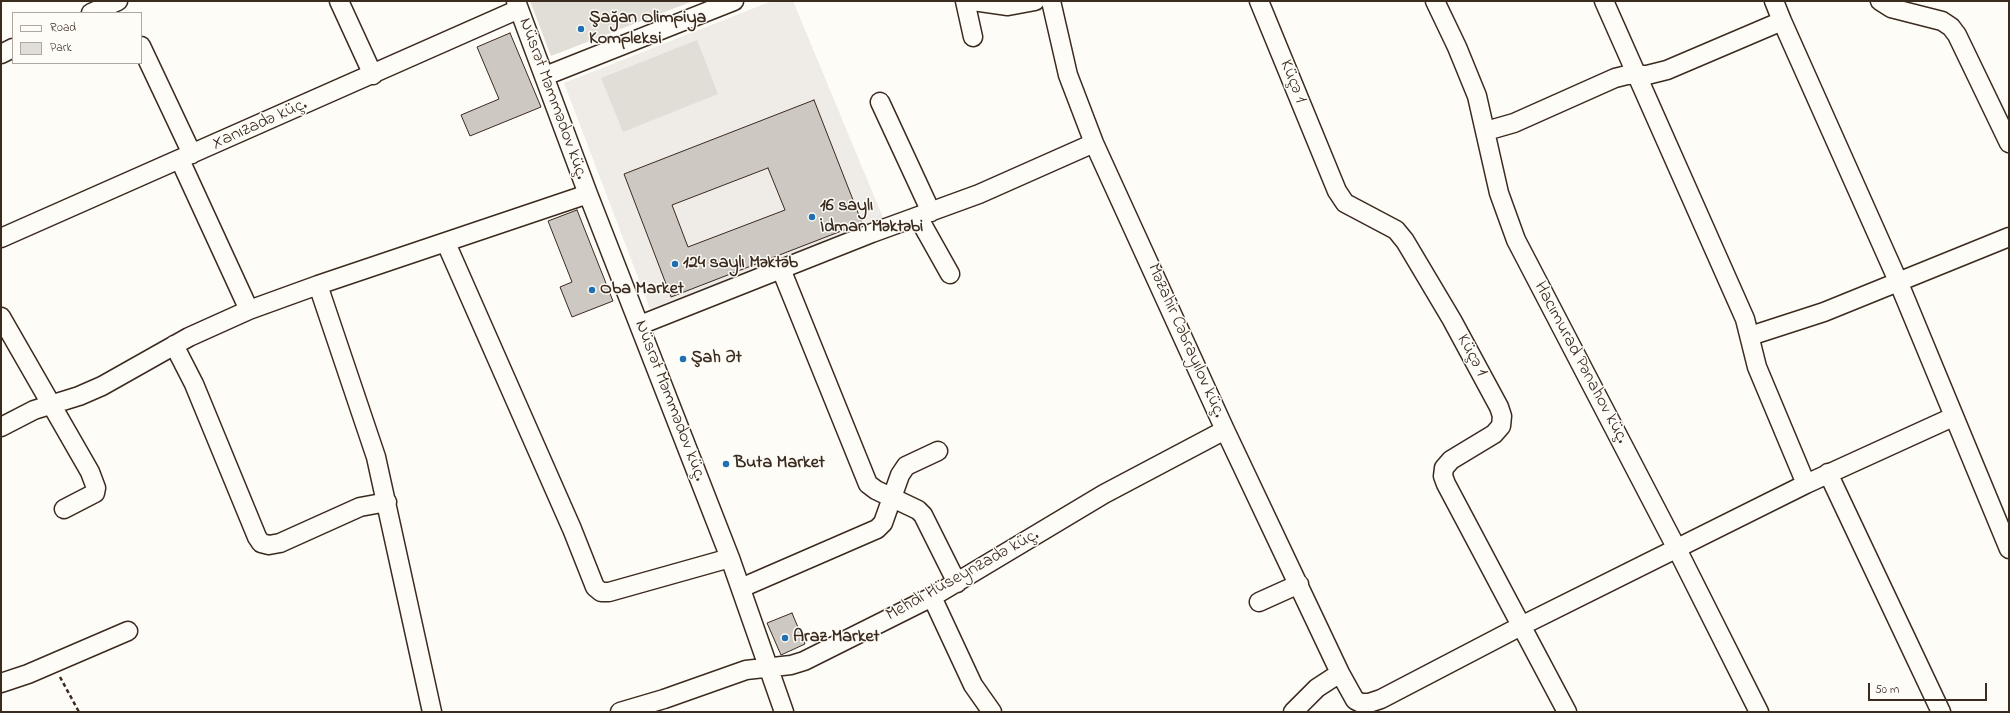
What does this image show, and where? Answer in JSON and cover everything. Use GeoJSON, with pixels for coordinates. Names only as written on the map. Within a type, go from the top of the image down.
{"type":"FeatureCollection","features":[{"type":"Feature","properties":{"kind":"street"},"geometry":{"type":"LineString","coordinates":[[93,12],[119,1],[124,12]]}},
{"type":"Feature","properties":{"kind":"street"},"geometry":{"type":"LineString","coordinates":[[339,1],[373,75]]}},
{"type":"Feature","properties":{"kind":"street"},"geometry":{"type":"LineString","coordinates":[[545,76],[734,1]]}},
{"type":"Feature","properties":{"kind":"street"},"geometry":{"type":"LineString","coordinates":[[965,1],[973,38]]}},
{"type":"Feature","properties":{"kind":"street"},"geometry":{"type":"LineString","coordinates":[[973,1],[1008,6],[1035,1]]}},
{"type":"Feature","properties":{"kind":"street","name":"Məzahir Cəbrayılov küç."},"geometry":{"type":"LineString","coordinates":[[1051,1],[1068,74],[1094,143],[1225,430],[1340,673],[1361,708]]}},
{"type":"Feature","properties":{"kind":"street","name":"Küçə 1"},"geometry":{"type":"LineString","coordinates":[[1259,1],[1337,191],[1345,203],[1396,230],[1452,320],[1499,406],[1502,416],[1501,426],[1494,434],[1451,460],[1444,468],[1443,476],[1566,712]]}},
{"type":"Feature","properties":{"kind":"street","name":"Hacımurad Pənahov küç."},"geometry":{"type":"LineString","coordinates":[[1435,1],[1457,47],[1477,96],[1499,193],[1516,240],[1677,549],[1759,712]]}},
{"type":"Feature","properties":{"kind":"street"},"geometry":{"type":"LineString","coordinates":[[1604,1],[1745,320],[1757,366],[1806,484]]}},
{"type":"Feature","properties":{"kind":"street"},"geometry":{"type":"LineString","coordinates":[[1774,1],[1898,281],[1953,417],[2009,549]]}},
{"type":"Feature","properties":{"kind":"street"},"geometry":{"type":"LineString","coordinates":[[1880,1],[1892,8],[1942,21],[1951,27],[2008,140]]}},
{"type":"Feature","properties":{"kind":"street","name":"Xanızadə küç."},"geometry":{"type":"LineString","coordinates":[[1,238],[373,75],[517,5]]}},
{"type":"Feature","properties":{"kind":"street","name":"Nüsrət Məmmədov küç."},"geometry":{"type":"LineString","coordinates":[[517,5],[545,76],[588,194],[730,558],[784,712]]}},
{"type":"Feature","properties":{"kind":"street"},"geometry":{"type":"LineString","coordinates":[[1486,131],[1514,123],[1615,78],[1647,75],[1666,70],[1782,22]]}},
{"type":"Feature","properties":{"kind":"street"},"geometry":{"type":"LineString","coordinates":[[1,54],[12,48]]}},
{"type":"Feature","properties":{"kind":"street"},"geometry":{"type":"LineString","coordinates":[[142,48],[249,310]]}},
{"type":"Feature","properties":{"kind":"street"},"geometry":{"type":"LineString","coordinates":[[880,102],[950,274]]}},
{"type":"Feature","properties":{"kind":"street"},"geometry":{"type":"LineString","coordinates":[[640,325],[781,269],[979,194],[1094,143]]}},
{"type":"Feature","properties":{"kind":"street"},"geometry":{"type":"LineString","coordinates":[[1,427],[20,416],[79,396],[102,386],[174,345],[209,327],[249,310],[318,285],[588,194]]}},
{"type":"Feature","properties":{"kind":"street"},"geometry":{"type":"LineString","coordinates":[[1750,336],[1824,312],[2009,237]]}},
{"type":"Feature","properties":{"kind":"street"},"geometry":{"type":"LineString","coordinates":[[446,243],[572,530],[595,587],[601,592],[609,592],[730,558]]}},
{"type":"Feature","properties":{"kind":"street"},"geometry":{"type":"LineString","coordinates":[[781,269],[864,477],[868,484],[876,490],[918,510],[923,515],[957,583]]}},
{"type":"Feature","properties":{"kind":"street"},"geometry":{"type":"LineString","coordinates":[[318,285],[369,435],[387,502],[432,712]]}},
{"type":"Feature","properties":{"kind":"street"},"geometry":{"type":"LineString","coordinates":[[1,317],[50,405],[90,472],[96,488],[95,493],[64,509]]}},
{"type":"Feature","properties":{"kind":"street"},"geometry":{"type":"LineString","coordinates":[[174,345],[194,384],[257,537],[261,542],[269,545],[280,543],[360,507],[387,502]]}},
{"type":"Feature","properties":{"kind":"street"},"geometry":{"type":"LineString","coordinates":[[1361,708],[1521,626],[1806,484],[1953,417]]}},
{"type":"Feature","properties":{"kind":"street","name":"Mehdi Hüseynzadə küç."},"geometry":{"type":"LineString","coordinates":[[620,712],[664,699],[735,674],[768,667],[790,665],[804,661],[932,598],[1104,494],[1225,430]]}},
{"type":"Feature","properties":{"kind":"street"},"geometry":{"type":"LineString","coordinates":[[741,588],[877,529],[883,523],[900,475],[906,466],[938,451]]}},
{"type":"Feature","properties":{"kind":"street"},"geometry":{"type":"LineString","coordinates":[[1828,474],[1941,712]]}},
{"type":"Feature","properties":{"kind":"street"},"geometry":{"type":"LineString","coordinates":[[1259,602],[1299,584]]}},
{"type":"Feature","properties":{"kind":"street"},"geometry":{"type":"LineString","coordinates":[[932,598],[973,685],[992,712]]}},
{"type":"Feature","properties":{"kind":"street"},"geometry":{"type":"LineString","coordinates":[[1,683],[53,664],[128,631]]}},
{"type":"Feature","properties":{"kind":"street"},"geometry":{"type":"LineString","coordinates":[[1293,712],[1317,688],[1340,673]]}},
{"type":"Feature","properties":{"kind":"path"},"geometry":{"type":"LineString","coordinates":[[53,664],[79,712]]}},
{"type":"Feature","properties":{"kind":"shaded area"},"geometry":{"type":"Polygon","coordinates":[[[772,1],[793,1],[884,220],[650,309],[564,83],[772,1]]]}},
{"type":"Feature","properties":{"kind":"green space","name":"Şağan Olimpiya Kompleksi"},"geometry":{"type":"Polygon","coordinates":[[[530,1],[693,1],[551,56],[530,1]]]}},
{"type":"Feature","properties":{"kind":"green space"},"geometry":{"type":"Polygon","coordinates":[[[697,40],[718,94],[623,132],[601,78],[697,40]]]}},
{"type":"Feature","properties":{"kind":"building"},"geometry":{"type":"Polygon","coordinates":[[[510,33],[541,107],[470,136],[461,115],[499,99],[477,47],[510,33]]]}},
{"type":"Feature","properties":{"kind":"building"},"geometry":{"type":"Polygon","coordinates":[[[814,100],[862,223],[671,297],[624,174],[814,100]],[[768,168],[672,205],[688,247],[785,210],[768,168]]]}},
{"type":"Feature","properties":{"kind":"building"},"geometry":{"type":"Polygon","coordinates":[[[577,210],[613,301],[572,317],[560,287],[572,282],[548,221],[577,210]]]}},
{"type":"Feature","properties":{"kind":"building"},"geometry":{"type":"Polygon","coordinates":[[[792,613],[805,644],[781,655],[767,623],[792,613]]]}},
{"type":"Feature","properties":{"kind":"place","name":"Şağan Olimpiya Kompleksi"},"geometry":{"type":"Point","coordinates":[581,29]}},
{"type":"Feature","properties":{"kind":"place","name":"16 saylı İdman Məktəbi"},"geometry":{"type":"Point","coordinates":[812,217]}},
{"type":"Feature","properties":{"kind":"place","name":"124 saylı Məktəb"},"geometry":{"type":"Point","coordinates":[675,264]}},
{"type":"Feature","properties":{"kind":"place","name":"Oba Market"},"geometry":{"type":"Point","coordinates":[592,290]}},
{"type":"Feature","properties":{"kind":"place","name":"Şah Ət"},"geometry":{"type":"Point","coordinates":[683,359]}},
{"type":"Feature","properties":{"kind":"place","name":"Buta Market"},"geometry":{"type":"Point","coordinates":[726,464]}},
{"type":"Feature","properties":{"kind":"place","name":"Araz Market"},"geometry":{"type":"Point","coordinates":[785,638]}}]}
